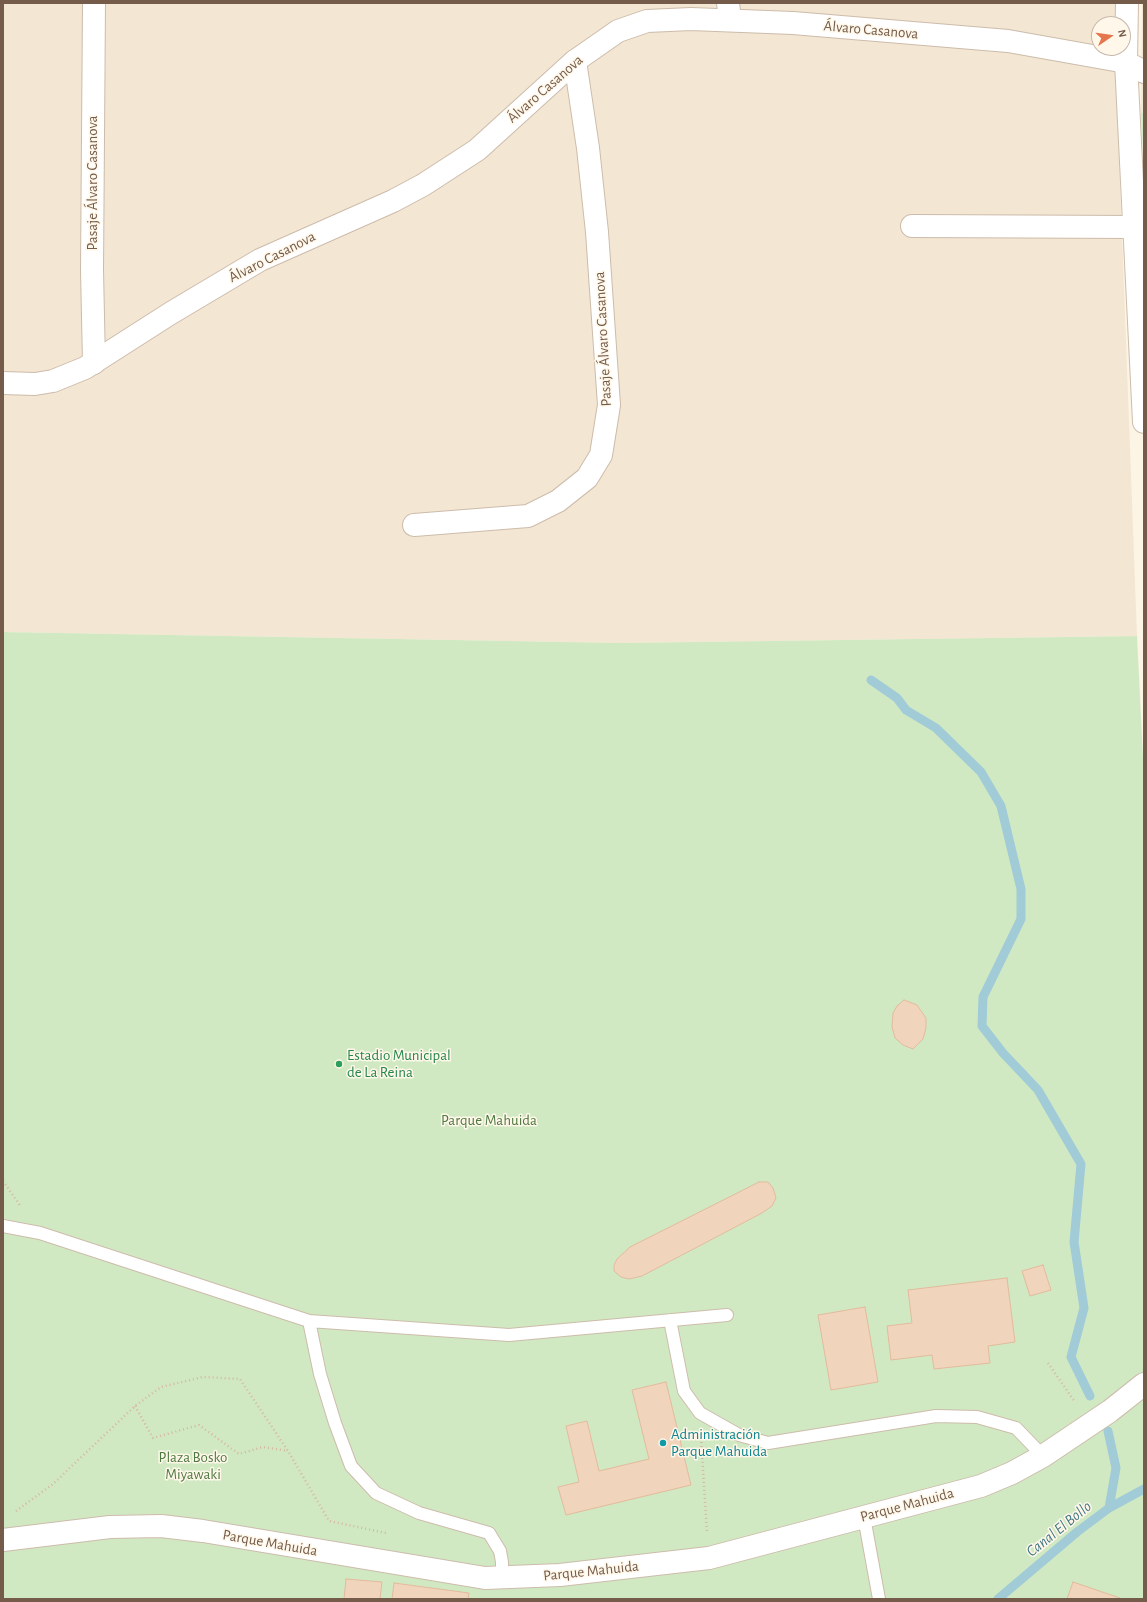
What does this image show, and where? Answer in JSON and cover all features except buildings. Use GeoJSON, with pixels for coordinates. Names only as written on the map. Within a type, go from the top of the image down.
{"type":"FeatureCollection","features":[{"type":"Feature","properties":{"kind":"street","name":"Pasaje Álvaro Casanova"},"geometry":{"type":"LineString","coordinates":[[94,3],[92,270],[94,363]]}},
{"type":"Feature","properties":{"kind":"street"},"geometry":{"type":"LineString","coordinates":[[1127,3],[1135,67],[1134,226],[1144,422]]}},
{"type":"Feature","properties":{"kind":"street","name":"Álvaro Casanova"},"geometry":{"type":"LineString","coordinates":[[3,383],[35,384],[52,381],[69,375],[94,363],[171,313],[260,260],[393,201],[423,185],[477,150],[575,61],[618,32],[647,21],[691,19],[729,12],[793,23],[1008,41],[1135,67]]}},
{"type":"Feature","properties":{"kind":"street","name":"Pasaje Álvaro Casanova"},"geometry":{"type":"LineString","coordinates":[[414,525],[528,516],[558,501],[587,478],[601,455],[609,405],[597,232],[588,148],[575,61]]}},
{"type":"Feature","properties":{"kind":"street"},"geometry":{"type":"LineString","coordinates":[[912,226],[1134,226]]}},
{"type":"Feature","properties":{"kind":"street","name":"Parque Mahuida"},"geometry":{"type":"LineString","coordinates":[[3,1540],[110,1528],[161,1526],[203,1531],[485,1578],[560,1575],[709,1558],[980,1486],[1012,1473],[1043,1456],[1090,1424],[1144,1384]]}},
{"type":"Feature","properties":{"kind":"lane"},"geometry":{"type":"LineString","coordinates":[[3,1226],[40,1233],[309,1321],[509,1335],[727,1315]]}},
{"type":"Feature","properties":{"kind":"lane"},"geometry":{"type":"LineString","coordinates":[[670,1320],[684,1391],[700,1413],[738,1435],[768,1443],[936,1416],[977,1417],[1016,1428],[1043,1456]]}},
{"type":"Feature","properties":{"kind":"lane"},"geometry":{"type":"LineString","coordinates":[[309,1321],[320,1374],[335,1424],[351,1466],[376,1493],[419,1513],[488,1533],[500,1551],[502,1578]]}},
{"type":"Feature","properties":{"kind":"lane"},"geometry":{"type":"LineString","coordinates":[[864,1516],[878,1599]]}},
{"type":"Feature","properties":{"kind":"path"},"geometry":{"type":"LineString","coordinates":[[1048,1363],[1090,1424]]}},
{"type":"Feature","properties":{"kind":"path"},"geometry":{"type":"LineString","coordinates":[[15,1511],[53,1484],[135,1406],[161,1387],[203,1377],[240,1379],[288,1451],[329,1521],[388,1533],[384,1562]]}},
{"type":"Feature","properties":{"kind":"path"},"geometry":{"type":"LineString","coordinates":[[135,1406],[153,1438],[199,1425],[239,1454],[263,1447],[288,1451]]}},
{"type":"Feature","properties":{"kind":"path"},"geometry":{"type":"LineString","coordinates":[[700,1413],[709,1558]]}},
{"type":"Feature","properties":{"kind":"shaded area"},"geometry":{"type":"Polygon","coordinates":[[[3,3],[1115,3],[1115,16],[1091,16],[1091,56],[1115,56],[1137,636],[621,643],[3,632],[3,3]]]}},
{"type":"Feature","properties":{"kind":"shaded area"},"geometry":{"type":"Polygon","coordinates":[[[1142,3],[1144,3],[1144,114],[1141,112],[1142,3]]]}},
{"type":"Feature","properties":{"kind":"green space"},"geometry":{"type":"Polygon","coordinates":[[[1141,112],[1144,114],[1144,171],[1141,112]]]}},
{"type":"Feature","properties":{"kind":"green space","name":"Parque Mahuida"},"geometry":{"type":"Polygon","coordinates":[[[3,632],[621,643],[1137,636],[1144,778],[1144,1599],[3,1599],[3,632]]]}},
{"type":"Feature","properties":{"kind":"waterway"},"geometry":{"type":"LineString","coordinates":[[871,680],[897,698],[906,710],[936,728],[981,772],[1001,806],[1021,889],[1021,919],[983,997],[982,1026],[1003,1053],[1038,1090],[1081,1164],[1074,1242],[1084,1308],[1071,1357],[1090,1396]]}},
{"type":"Feature","properties":{"kind":"waterway"},"geometry":{"type":"LineString","coordinates":[[1108,1431],[1116,1468],[1109,1508]]}},
{"type":"Feature","properties":{"kind":"waterway","name":"Canal El Bollo"},"geometry":{"type":"LineString","coordinates":[[998,1599],[1077,1532],[1109,1508],[1144,1489]]}},
{"type":"Feature","properties":{"kind":"place","name":"Estadio Municipal de La Reina"},"geometry":{"type":"Point","coordinates":[339,1064]}},
{"type":"Feature","properties":{"kind":"place","name":"Administración Parque Mahuida"},"geometry":{"type":"Point","coordinates":[663,1443]}},
{"type":"Feature","properties":{"kind":"park label","name":"Plaza Bosko Miyawaki"},"geometry":{"type":"Point","coordinates":[193,1466]}}]}
